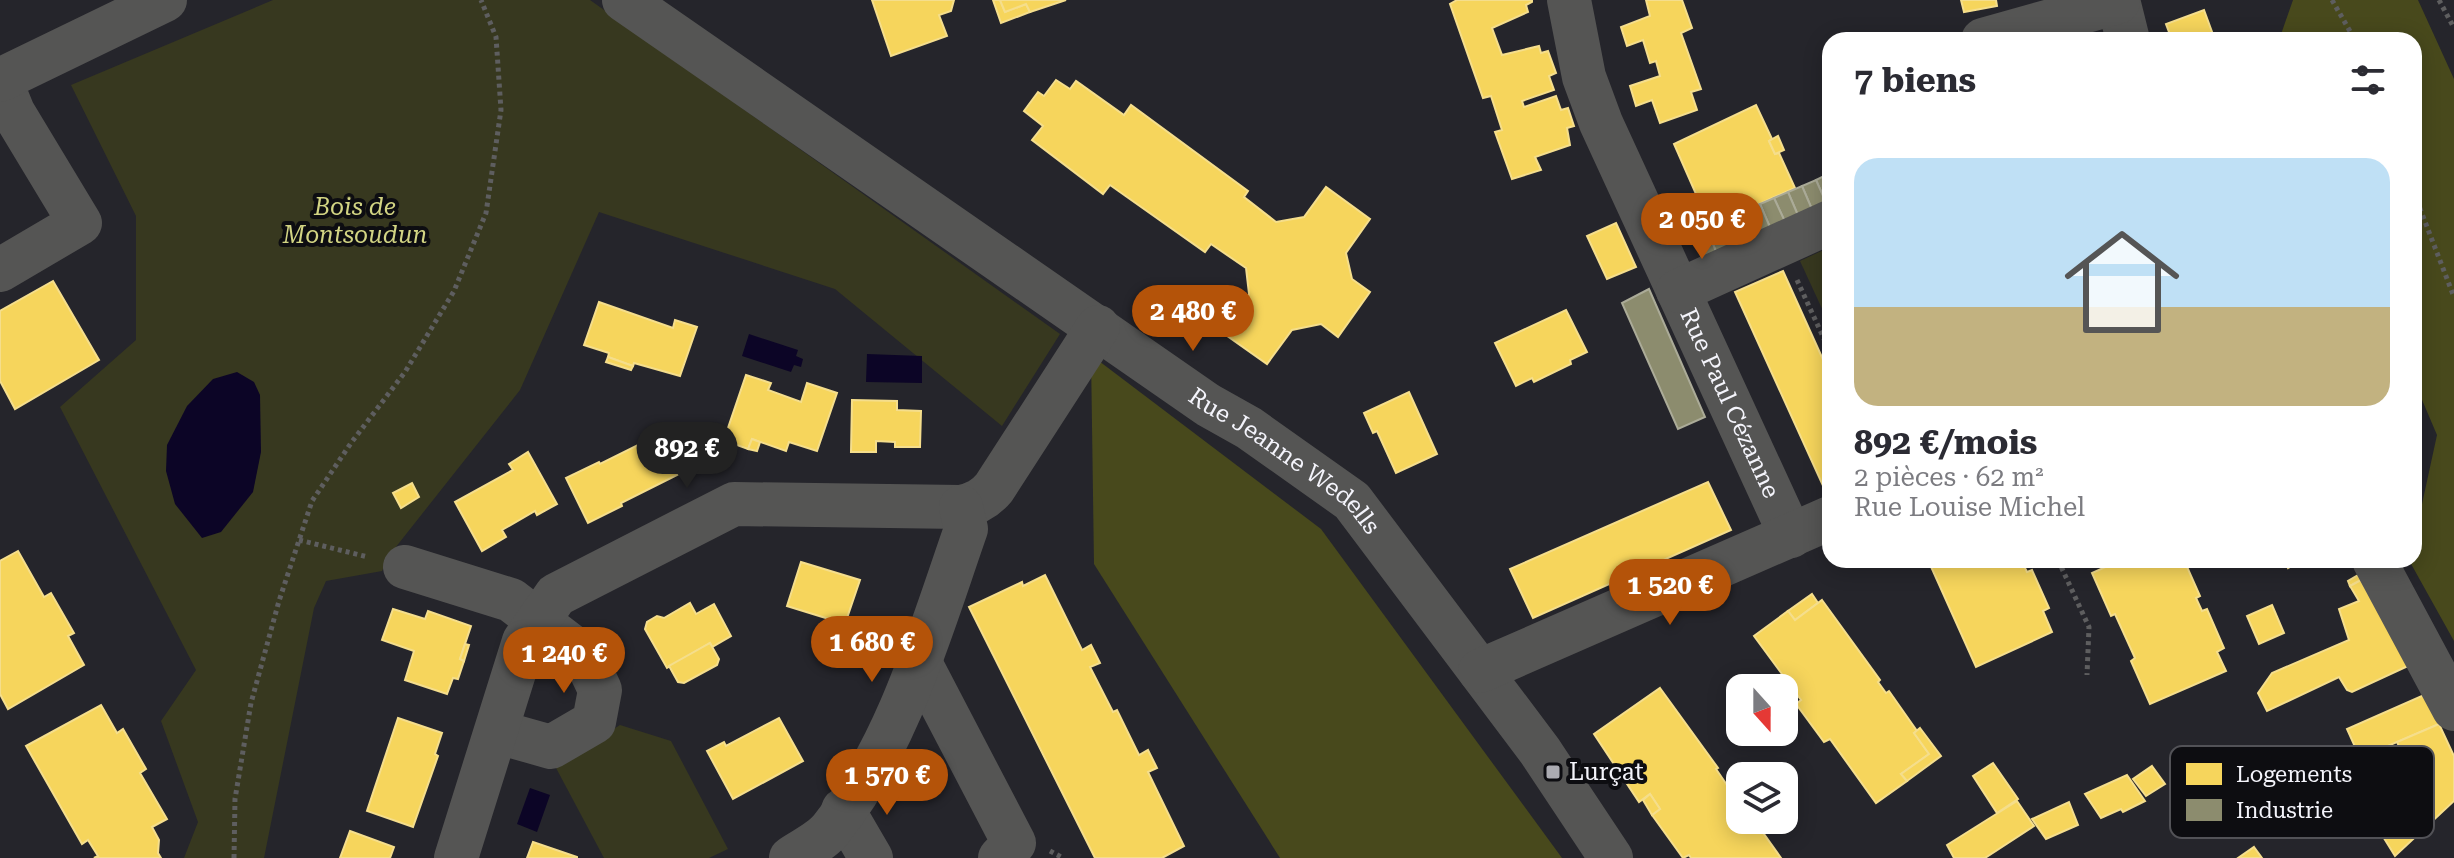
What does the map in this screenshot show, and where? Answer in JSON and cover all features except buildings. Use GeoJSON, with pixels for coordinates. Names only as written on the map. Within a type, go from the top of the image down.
{"type":"FeatureCollection","features":[{"type":"Feature","properties":{"kind":"street"},"geometry":{"type":"LineString","coordinates":[[0,270],[80,223],[13,112],[0,80],[165,0]]}},
{"type":"Feature","properties":{"kind":"street","name":"Rue Jeanne Wedells"},"geometry":{"type":"LineString","coordinates":[[624,0],[1208,405],[1249,428],[1352,501],[1540,751],[1611,858]]}},
{"type":"Feature","properties":{"kind":"street","name":"Rue Paul Cézanne"},"geometry":{"type":"LineString","coordinates":[[1569,0],[1584,77],[1601,123],[1791,536]]}},
{"type":"Feature","properties":{"kind":"street"},"geometry":{"type":"LineString","coordinates":[[2025,32],[2121,14]]}},
{"type":"Feature","properties":{"kind":"street"},"geometry":{"type":"LineString","coordinates":[[1678,291],[1822,226]]}},
{"type":"Feature","properties":{"kind":"street"},"geometry":{"type":"LineString","coordinates":[[456,858],[498,732],[524,641],[556,595],[734,504],[961,507],[987,496],[1098,327]]}},
{"type":"Feature","properties":{"kind":"street"},"geometry":{"type":"LineString","coordinates":[[791,858],[829,832],[876,759],[919,661],[966,529],[961,507]]}},
{"type":"Feature","properties":{"kind":"street"},"geometry":{"type":"LineString","coordinates":[[1480,671],[1822,522]]}},
{"type":"Feature","properties":{"kind":"street"},"geometry":{"type":"LineString","coordinates":[[405,567],[511,600],[584,656],[600,690],[594,722],[551,747],[498,732]]}},
{"type":"Feature","properties":{"kind":"street"},"geometry":{"type":"LineString","coordinates":[[2378,568],[2454,709]]}},
{"type":"Feature","properties":{"kind":"street"},"geometry":{"type":"LineString","coordinates":[[919,661],[1014,843],[1000,858]]}},
{"type":"Feature","properties":{"kind":"street"},"geometry":{"type":"LineString","coordinates":[[843,810],[871,858]]}},
{"type":"Feature","properties":{"kind":"path"},"geometry":{"type":"LineString","coordinates":[[234,858],[235,799],[251,703],[279,601],[312,501],[405,372],[454,291],[486,213],[501,110],[496,37],[481,0]]}},
{"type":"Feature","properties":{"kind":"path"},"geometry":{"type":"LineString","coordinates":[[2332,0],[2350,32]]}},
{"type":"Feature","properties":{"kind":"path"},"geometry":{"type":"LineString","coordinates":[[2439,0],[2454,28]]}},
{"type":"Feature","properties":{"kind":"path"},"geometry":{"type":"LineString","coordinates":[[2422,214],[2454,297]]}},
{"type":"Feature","properties":{"kind":"path"},"geometry":{"type":"LineString","coordinates":[[1781,244],[1822,334]]}},
{"type":"Feature","properties":{"kind":"path"},"geometry":{"type":"LineString","coordinates":[[299,540],[405,567]]}},
{"type":"Feature","properties":{"kind":"path"},"geometry":{"type":"LineString","coordinates":[[2062,568],[2089,627],[2087,675]]}},
{"type":"Feature","properties":{"kind":"green space","name":"Bois de Montsoudun"},"geometry":{"type":"Polygon","coordinates":[[[273,0],[590,0],[1060,334],[1002,426],[835,289],[599,212],[520,390],[388,557],[382,571],[326,581],[314,608],[264,858],[184,858],[198,822],[161,721],[196,670],[60,407],[136,340],[136,216],[71,85],[273,0]]]}},
{"type":"Feature","properties":{"kind":"green space"},"geometry":{"type":"Polygon","coordinates":[[[1822,251],[1822,309],[1800,261],[1822,251]]]}},
{"type":"Feature","properties":{"kind":"green space"},"geometry":{"type":"Polygon","coordinates":[[[620,725],[671,741],[728,849],[709,858],[604,858],[555,766],[620,725]]]}},
{"type":"Feature","properties":{"kind":"shaded area"},"geometry":{"type":"Polygon","coordinates":[[[2293,0],[2418,0],[2454,79],[2454,641],[2413,568],[2422,568],[2422,504],[2437,435],[2422,400],[2422,32],[2282,32],[2293,0]]]}},
{"type":"Feature","properties":{"kind":"shaded area"},"geometry":{"type":"Polygon","coordinates":[[[749,334],[798,350],[796,356],[803,359],[801,367],[794,365],[791,372],[742,356],[749,334]]]}},
{"type":"Feature","properties":{"kind":"shaded area"},"geometry":{"type":"Polygon","coordinates":[[[867,354],[922,356],[922,383],[866,382],[867,354]]]}},
{"type":"Feature","properties":{"kind":"shaded area"},"geometry":{"type":"Polygon","coordinates":[[[1091,355],[1321,529],[1562,858],[1280,858],[1094,564],[1091,355]]]}},
{"type":"Feature","properties":{"kind":"shaded area"},"geometry":{"type":"Polygon","coordinates":[[[237,372],[254,382],[260,395],[261,452],[253,492],[221,532],[202,538],[175,504],[166,471],[167,445],[187,406],[213,379],[237,372]]]}},
{"type":"Feature","properties":{"kind":"shaded area"},"geometry":{"type":"Polygon","coordinates":[[[530,788],[550,795],[537,832],[517,824],[530,788]]]}},
{"type":"Feature","properties":{"kind":"place","name":"Lurçat"},"geometry":{"type":"Point","coordinates":[1553,772]}}]}
